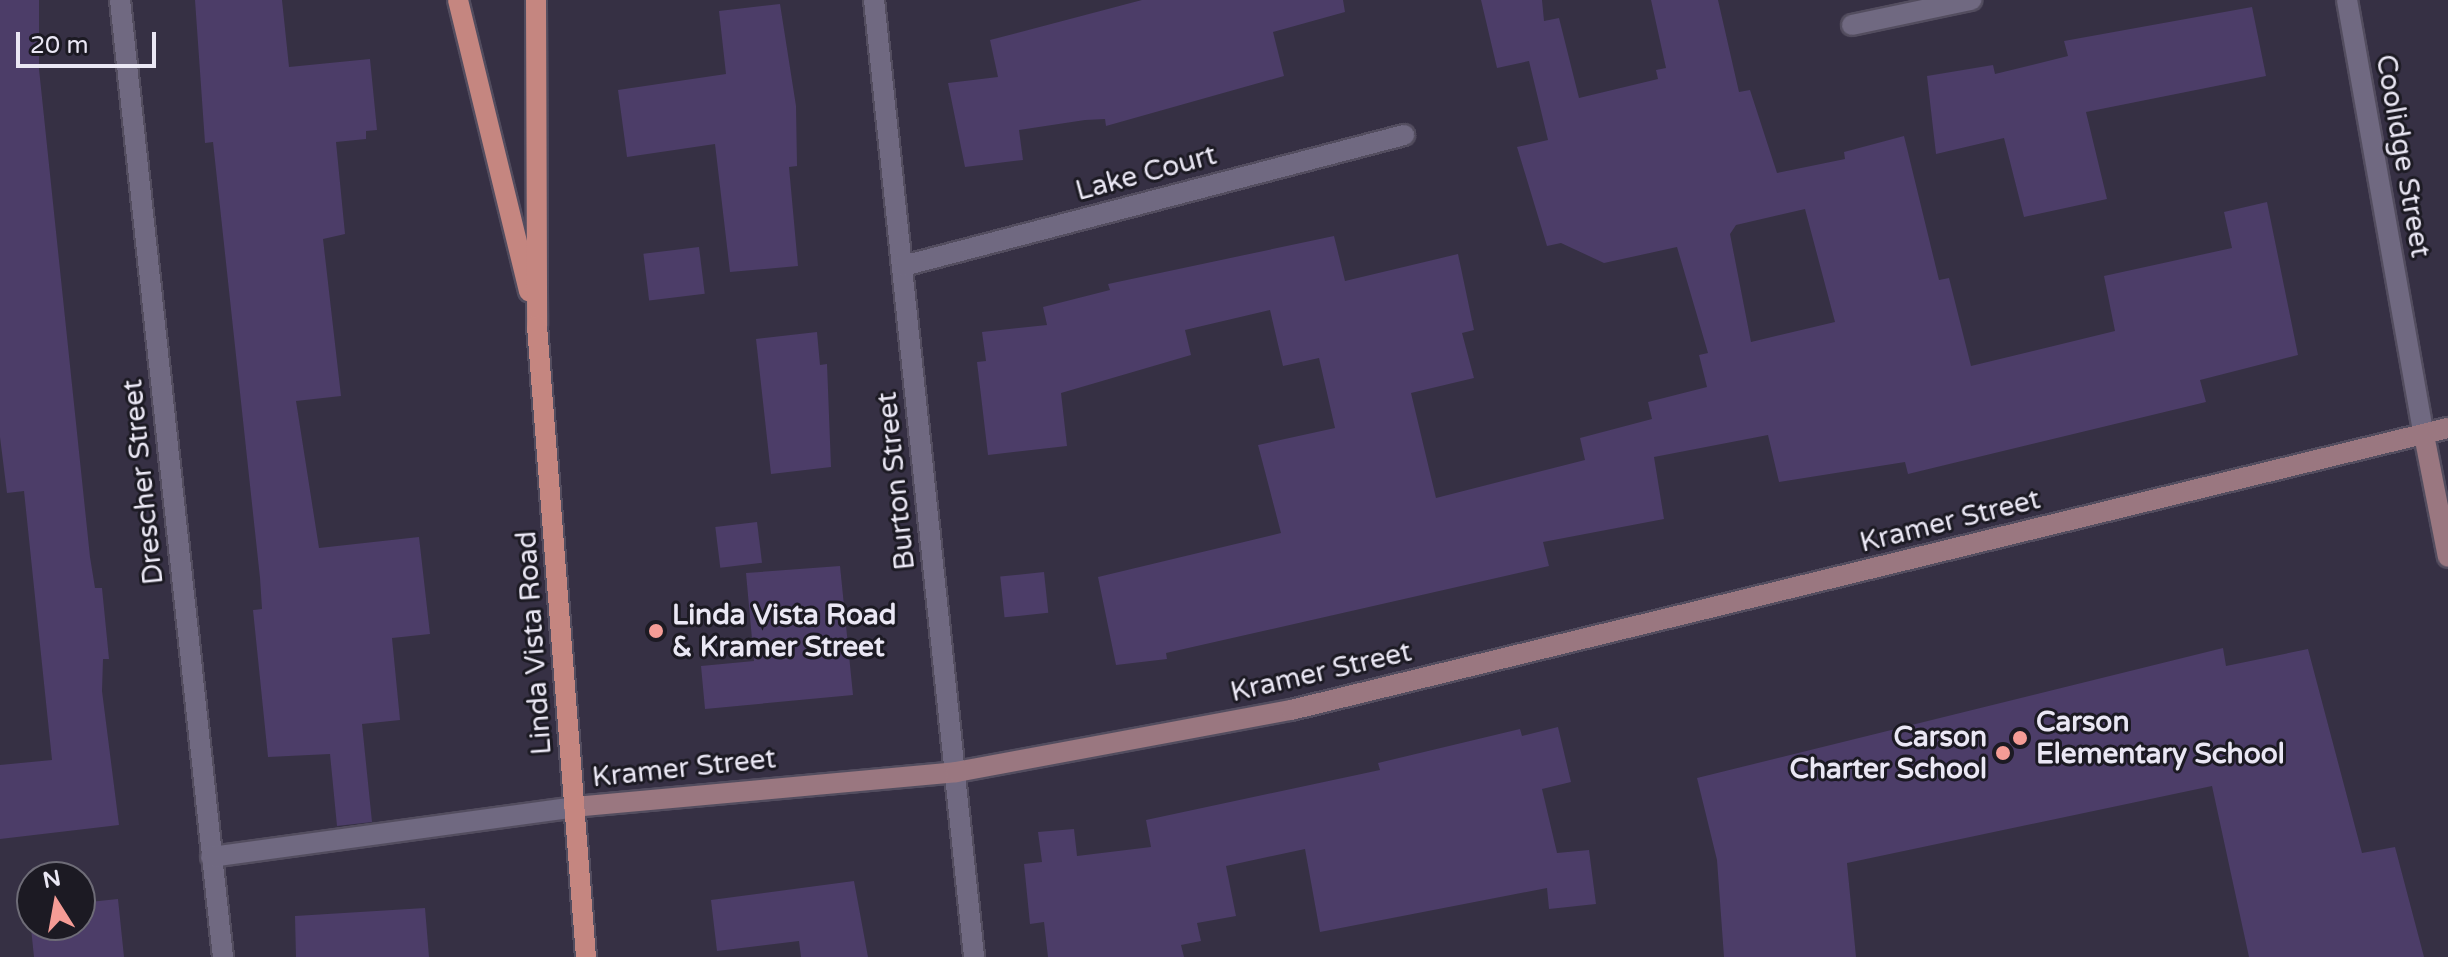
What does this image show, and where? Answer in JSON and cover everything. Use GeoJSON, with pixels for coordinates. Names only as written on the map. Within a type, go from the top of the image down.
{"type":"FeatureCollection","features":[{"type":"Feature","properties":{"kind":"main road","name":"Linda Vista Road"},"geometry":{"type":"LineString","coordinates":[[458,0],[537,326]]}},
{"type":"Feature","properties":{"kind":"main road","name":"Linda Vista Road"},"geometry":{"type":"LineString","coordinates":[[536,0],[537,326],[586,957]]}},
{"type":"Feature","properties":{"kind":"street","name":"Drescher Street"},"geometry":{"type":"LineString","coordinates":[[120,0],[223,957]]}},
{"type":"Feature","properties":{"kind":"street","name":"Burton Street"},"geometry":{"type":"LineString","coordinates":[[874,0],[974,957]]}},
{"type":"Feature","properties":{"kind":"street"},"geometry":{"type":"LineString","coordinates":[[1852,25],[1971,0]]}},
{"type":"Feature","properties":{"kind":"street","name":"Coolidge Street"},"geometry":{"type":"LineString","coordinates":[[2347,0],[2448,557]]}},
{"type":"Feature","properties":{"kind":"street","name":"Lake Court"},"geometry":{"type":"LineString","coordinates":[[903,266],[1404,135]]}},
{"type":"Feature","properties":{"kind":"street","name":"Kramer Street"},"geometry":{"type":"LineString","coordinates":[[211,857],[574,807],[956,772],[1291,710],[2448,428]]}},
{"type":"Feature","properties":{"kind":"building"},"geometry":{"type":"Polygon","coordinates":[[[0,0],[39,0],[39,69],[90,557],[95,588],[102,588],[109,659],[103,659],[102,691],[119,825],[0,839],[0,765],[52,760],[24,491],[7,493],[0,437],[0,0]]]}},
{"type":"Feature","properties":{"kind":"building"},"geometry":{"type":"Polygon","coordinates":[[[195,0],[282,0],[289,67],[370,59],[377,130],[366,131],[366,139],[336,142],[345,234],[323,239],[341,396],[296,401],[319,548],[419,537],[430,634],[392,638],[400,720],[362,724],[372,822],[337,826],[330,754],[268,757],[253,610],[262,609],[260,578],[213,142],[205,143],[195,0]]]}},
{"type":"Feature","properties":{"kind":"building"},"geometry":{"type":"Polygon","coordinates":[[[1142,0],[1343,0],[1345,12],[1273,32],[1284,76],[1106,126],[1105,119],[1019,130],[1023,160],[965,167],[948,83],[998,77],[990,40],[1142,0]]]}},
{"type":"Feature","properties":{"kind":"building"},"geometry":{"type":"Polygon","coordinates":[[[1481,0],[1542,0],[1544,21],[1559,18],[1579,98],[1658,79],[1656,70],[1666,68],[1651,0],[1718,0],[1739,92],[1750,90],[1777,173],[1845,159],[1844,152],[1904,136],[1939,280],[1949,278],[1971,366],[2115,331],[2104,276],[2232,248],[2224,212],[2267,202],[2298,355],[2200,380],[2206,402],[1908,474],[1905,462],[1779,482],[1768,435],[1654,457],[1664,519],[1543,542],[1549,566],[1166,653],[1167,659],[1116,665],[1098,577],[1281,533],[1258,445],[1335,428],[1319,358],[1283,366],[1270,310],[1185,330],[1191,355],[1061,393],[1067,446],[988,455],[977,362],[986,361],[982,332],[1047,325],[1043,307],[1110,290],[1108,284],[1334,236],[1345,281],[1458,254],[1474,330],[1462,333],[1474,378],[1411,393],[1436,498],[1585,460],[1580,438],[1652,419],[1648,402],[1707,387],[1699,355],[1708,353],[1677,247],[1604,263],[1561,243],[1547,246],[1517,147],[1548,140],[1529,61],[1497,68],[1481,0]],[[1805,209],[1736,225],[1730,234],[1751,342],[1835,322],[1805,209]]]}},
{"type":"Feature","properties":{"kind":"building"},"geometry":{"type":"Polygon","coordinates":[[[780,4],[796,106],[797,166],[789,167],[798,266],[730,272],[715,144],[627,157],[618,90],[726,74],[719,11],[780,4]]]}},
{"type":"Feature","properties":{"kind":"building"},"geometry":{"type":"Polygon","coordinates":[[[2252,7],[2266,76],[2086,112],[2107,199],[2024,217],[2004,138],[1936,154],[1927,76],[1993,65],[1995,74],[2068,56],[2064,41],[2252,7]]]}},
{"type":"Feature","properties":{"kind":"building"},"geometry":{"type":"Polygon","coordinates":[[[699,247],[705,294],[649,300],[643,254],[699,247]]]}},
{"type":"Feature","properties":{"kind":"building"},"geometry":{"type":"Polygon","coordinates":[[[817,332],[820,365],[827,364],[831,467],[771,474],[756,339],[817,332]]]}},
{"type":"Feature","properties":{"kind":"building"},"geometry":{"type":"Polygon","coordinates":[[[757,522],[762,563],[720,568],[715,527],[757,522]]]}},
{"type":"Feature","properties":{"kind":"building"},"geometry":{"type":"Polygon","coordinates":[[[840,566],[853,695],[705,709],[701,666],[754,661],[746,573],[840,566]]]}},
{"type":"Feature","properties":{"kind":"building"},"geometry":{"type":"Polygon","coordinates":[[[1044,572],[1048,613],[1005,617],[1000,577],[1044,572]]]}},
{"type":"Feature","properties":{"kind":"building"},"geometry":{"type":"Polygon","coordinates":[[[2223,648],[2226,666],[2308,649],[2362,853],[2395,847],[2424,957],[2249,957],[2212,786],[1847,863],[1856,957],[1724,957],[1717,860],[1697,778],[2223,648]]]}},
{"type":"Feature","properties":{"kind":"building"},"geometry":{"type":"Polygon","coordinates":[[[1558,727],[1571,782],[1542,789],[1557,853],[1589,850],[1596,904],[1549,909],[1547,888],[1320,932],[1305,849],[1226,866],[1236,916],[1197,923],[1201,941],[1181,945],[1184,957],[1048,957],[1044,922],[1030,924],[1024,864],[1042,862],[1038,832],[1074,829],[1077,856],[1151,847],[1146,820],[1380,770],[1378,763],[1520,729],[1522,736],[1558,727]]]}},
{"type":"Feature","properties":{"kind":"building"},"geometry":{"type":"Polygon","coordinates":[[[854,881],[868,957],[801,957],[799,941],[717,951],[711,900],[854,881]]]}},
{"type":"Feature","properties":{"kind":"building"},"geometry":{"type":"Polygon","coordinates":[[[118,899],[124,957],[34,957],[32,941],[96,941],[96,901],[118,899]]]}},
{"type":"Feature","properties":{"kind":"building"},"geometry":{"type":"Polygon","coordinates":[[[425,908],[429,957],[296,957],[295,916],[425,908]]]}},
{"type":"Feature","properties":{"kind":"place","name":"Linda Vista Road & Kramer Street"},"geometry":{"type":"Point","coordinates":[656,631]}},
{"type":"Feature","properties":{"kind":"place","name":"Carson Elementary School"},"geometry":{"type":"Point","coordinates":[2020,738]}},
{"type":"Feature","properties":{"kind":"place","name":"Carson Charter School"},"geometry":{"type":"Point","coordinates":[2003,753]}}]}
